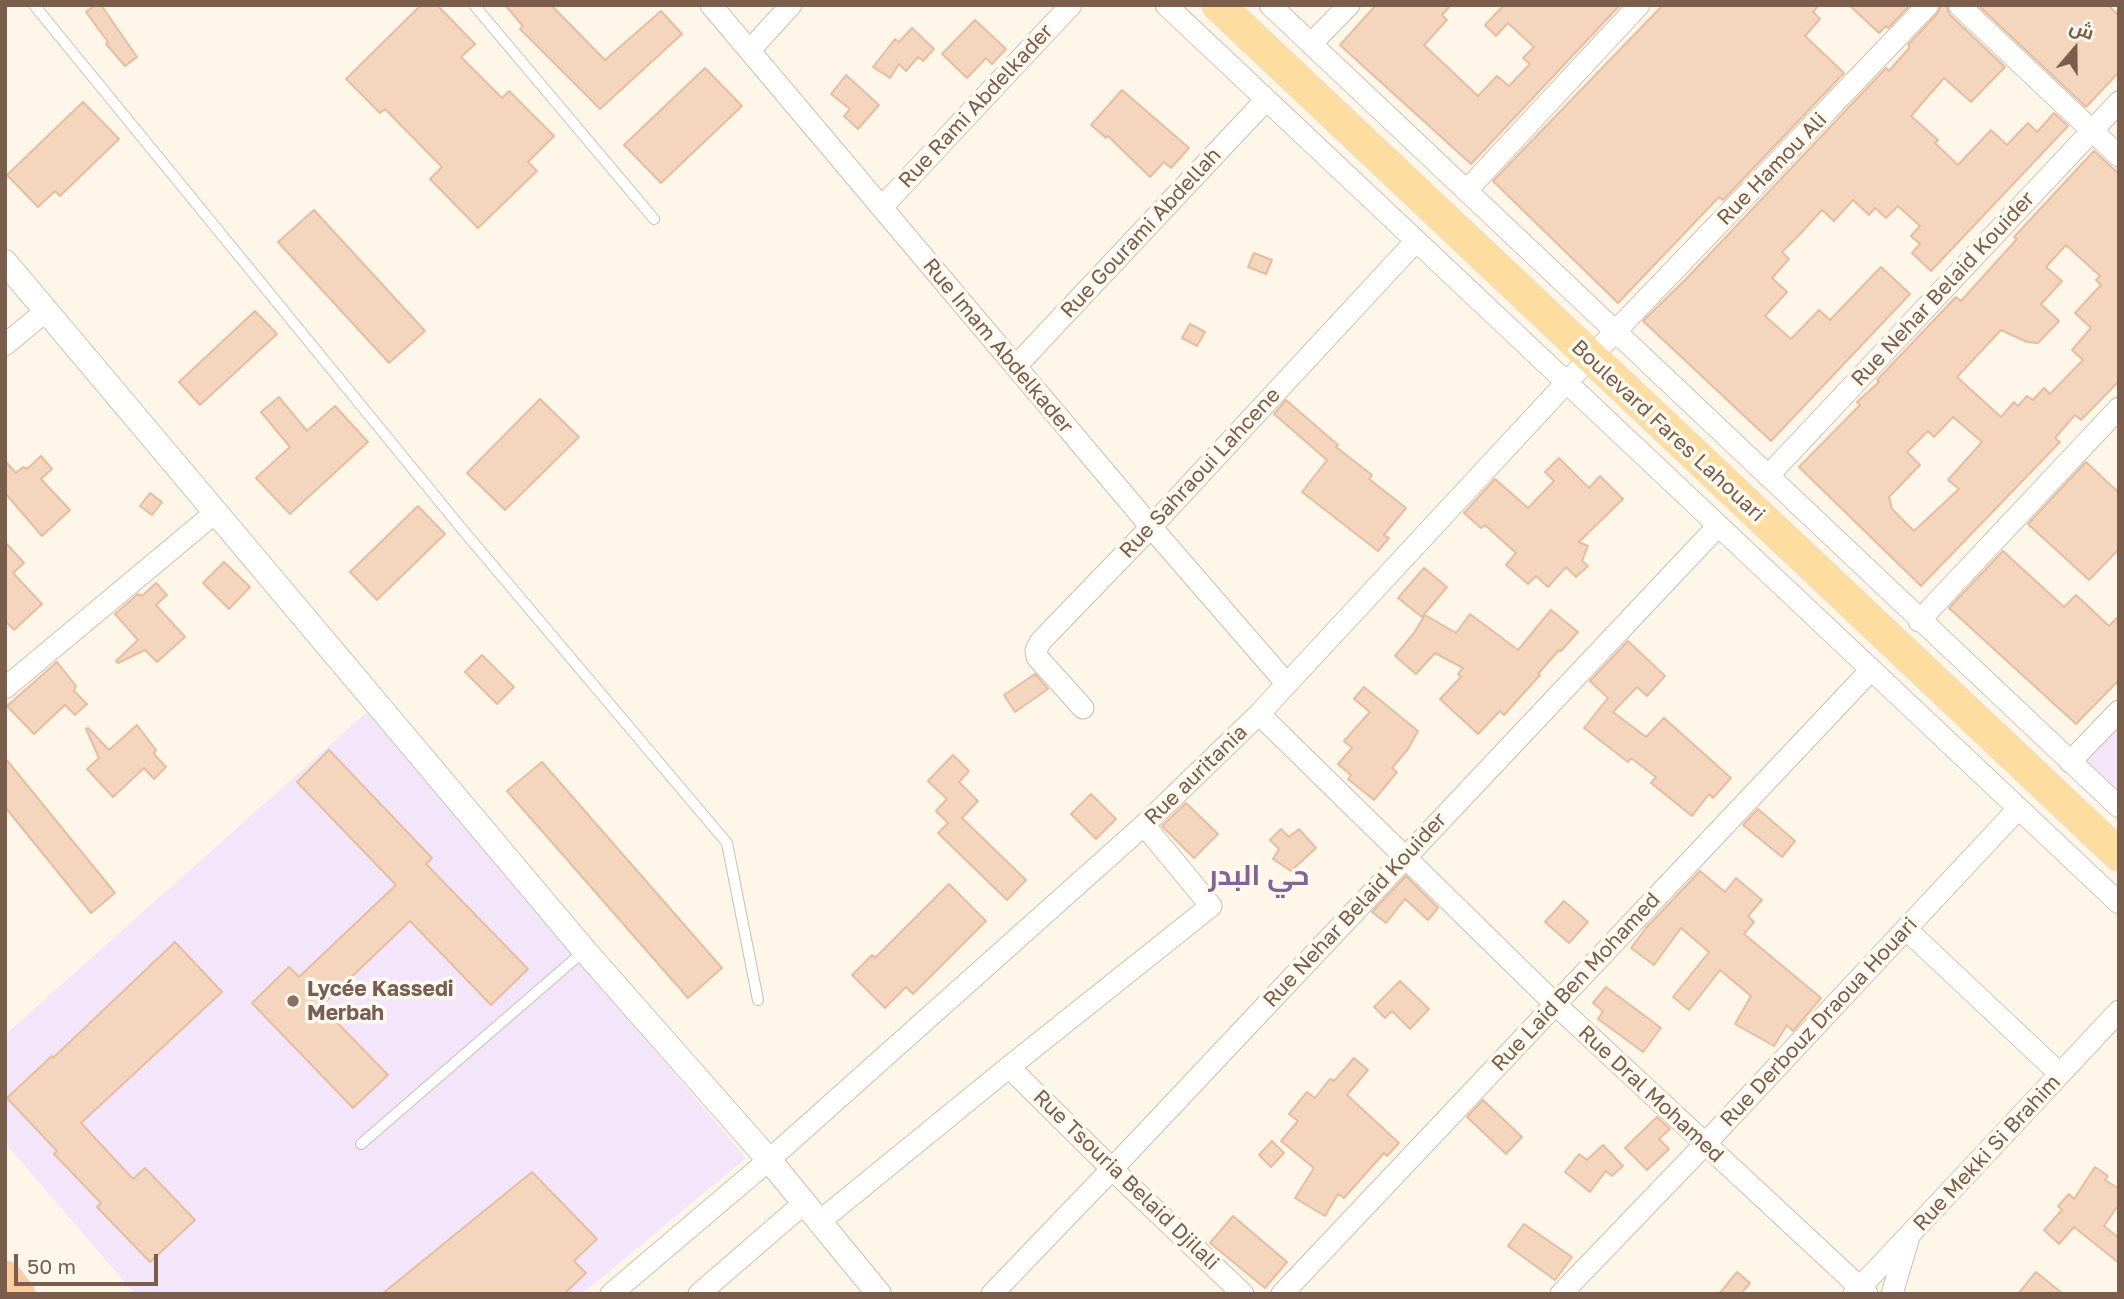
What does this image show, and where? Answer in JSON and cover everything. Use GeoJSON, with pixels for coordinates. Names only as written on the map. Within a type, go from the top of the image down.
{"type":"FeatureCollection","features":[{"type":"Feature","properties":{"kind":"highway"},"geometry":{"type":"LineString","coordinates":[[5,1278],[18,1294]]}},
{"type":"Feature","properties":{"kind":"main road","name":"Boulevard Fares Lahouari"},"geometry":{"type":"LineString","coordinates":[[1219,5],[2119,855]]}},
{"type":"Feature","properties":{"kind":"street","name":"Rue Imam Abdelkader"},"geometry":{"type":"LineString","coordinates":[[711,5],[1151,527],[1287,684]]}},
{"type":"Feature","properties":{"kind":"street"},"geometry":{"type":"LineString","coordinates":[[750,50],[791,5]]}},
{"type":"Feature","properties":{"kind":"street","name":"Rue Rami Abdelkader"},"geometry":{"type":"LineString","coordinates":[[882,207],[1071,5]]}},
{"type":"Feature","properties":{"kind":"street"},"geometry":{"type":"LineString","coordinates":[[1166,5],[2119,903]]}},
{"type":"Feature","properties":{"kind":"street"},"geometry":{"type":"LineString","coordinates":[[1270,5],[1919,621],[2119,807]]}},
{"type":"Feature","properties":{"kind":"street"},"geometry":{"type":"LineString","coordinates":[[1311,44],[1349,5]]}},
{"type":"Feature","properties":{"kind":"street"},"geometry":{"type":"LineString","coordinates":[[1467,190],[1639,5]]}},
{"type":"Feature","properties":{"kind":"street","name":"Rue Hamou Ali"},"geometry":{"type":"LineString","coordinates":[[1591,358],[1928,5]]}},
{"type":"Feature","properties":{"kind":"street"},"geometry":{"type":"LineString","coordinates":[[1959,5],[2119,156]]}},
{"type":"Feature","properties":{"kind":"street","name":"Rue Gourami Abdellah"},"geometry":{"type":"LineString","coordinates":[[1016,366],[1266,100]]}},
{"type":"Feature","properties":{"kind":"street","name":"Rue Nehar Belaid Kouider"},"geometry":{"type":"LineString","coordinates":[[1768,476],[2119,102]]}},
{"type":"Feature","properties":{"kind":"street","name":"Rue Sahraoui Lahcene"},"geometry":{"type":"LineString","coordinates":[[1083,708],[1037,657],[1036,650],[1041,642],[1416,241]]}},
{"type":"Feature","properties":{"kind":"street"},"geometry":{"type":"LineString","coordinates":[[5,262],[586,951],[769,1160],[879,1294]]}},
{"type":"Feature","properties":{"kind":"street"},"geometry":{"type":"LineString","coordinates":[[5,345],[47,311]]}},
{"type":"Feature","properties":{"kind":"street","name":"Rue auritania"},"geometry":{"type":"LineString","coordinates":[[611,1294],[769,1160],[1144,825],[1259,714],[1591,358]]}},
{"type":"Feature","properties":{"kind":"street"},"geometry":{"type":"LineString","coordinates":[[1919,621],[2119,408]]}},
{"type":"Feature","properties":{"kind":"street"},"geometry":{"type":"LineString","coordinates":[[5,688],[216,512]]}},
{"type":"Feature","properties":{"kind":"street","name":"Rue Nehar Belaid Kouider"},"geometry":{"type":"LineString","coordinates":[[992,1294],[1718,526]]}},
{"type":"Feature","properties":{"kind":"street","name":"Rue Laid Ben Mohamed"},"geometry":{"type":"LineString","coordinates":[[1282,1294],[1871,670]]}},
{"type":"Feature","properties":{"kind":"street"},"geometry":{"type":"LineString","coordinates":[[2070,762],[2119,711]]}},
{"type":"Feature","properties":{"kind":"street","name":"Rue Dral Mohamed"},"geometry":{"type":"LineString","coordinates":[[1259,714],[1555,1004],[1861,1292]]}},
{"type":"Feature","properties":{"kind":"street","name":"Rue Derbouz Draoua Houari"},"geometry":{"type":"LineString","coordinates":[[1561,1294],[2018,809]]}},
{"type":"Feature","properties":{"kind":"street"},"geometry":{"type":"LineString","coordinates":[[699,1294],[1009,1067],[1211,906],[1144,825]]}},
{"type":"Feature","properties":{"kind":"street"},"geometry":{"type":"LineString","coordinates":[[1906,929],[2060,1074]]}},
{"type":"Feature","properties":{"kind":"street","name":"Rue Mekki Si Brahim"},"geometry":{"type":"LineString","coordinates":[[1861,1292],[2119,1010]]}},
{"type":"Feature","properties":{"kind":"street","name":"Rue Tsouria Belaid Djilali"},"geometry":{"type":"LineString","coordinates":[[1009,1067],[1243,1294]]}},
{"type":"Feature","properties":{"kind":"street"},"geometry":{"type":"LineString","coordinates":[[1892,1294],[1909,1238]]}},
{"type":"Feature","properties":{"kind":"lane"},"geometry":{"type":"LineString","coordinates":[[34,5],[462,529],[727,843],[758,1000]]}},
{"type":"Feature","properties":{"kind":"lane"},"geometry":{"type":"LineString","coordinates":[[474,5],[654,219]]}},
{"type":"Feature","properties":{"kind":"lane"},"geometry":{"type":"LineString","coordinates":[[361,1144],[586,951]]}},
{"type":"Feature","properties":{"kind":"shaded area"},"geometry":{"type":"Polygon","coordinates":[[[2119,711],[2119,807],[2071,762],[2119,711]]]}},
{"type":"Feature","properties":{"kind":"shaded area","name":"Lycée Kassedi Merbah"},"geometry":{"type":"Polygon","coordinates":[[[367,712],[746,1158],[582,1294],[135,1294],[5,1143],[5,1035],[367,712]]]}},
{"type":"Feature","properties":{"kind":"building"},"geometry":{"type":"Polygon","coordinates":[[[95,5],[101,5],[137,57],[125,66],[106,44],[108,42],[86,12],[95,5]]]}},
{"type":"Feature","properties":{"kind":"building"},"geometry":{"type":"Polygon","coordinates":[[[421,5],[437,5],[475,44],[461,57],[502,98],[509,91],[554,136],[528,162],[537,171],[478,228],[430,179],[442,167],[385,109],[380,113],[346,79],[421,5]]]}},
{"type":"Feature","properties":{"kind":"building"},"geometry":{"type":"Polygon","coordinates":[[[505,5],[551,5],[605,60],[661,11],[682,34],[600,109],[520,29],[523,26],[505,5]]]}},
{"type":"Feature","properties":{"kind":"building"},"geometry":{"type":"Polygon","coordinates":[[[1376,5],[1451,5],[1442,15],[1447,20],[1424,45],[1478,96],[1497,76],[1509,86],[1530,64],[1523,58],[1534,47],[1508,23],[1496,36],[1485,25],[1504,5],[1620,5],[1471,164],[1340,45],[1376,5]]]}},
{"type":"Feature","properties":{"kind":"building"},"geometry":{"type":"Polygon","coordinates":[[[1663,5],[1819,5],[1813,12],[1820,19],[1805,36],[1844,73],[1723,200],[1719,197],[1618,303],[1493,181],[1663,5]]]}},
{"type":"Feature","properties":{"kind":"building"},"geometry":{"type":"Polygon","coordinates":[[[1849,5],[1910,5],[1888,28],[1886,26],[1879,33],[1849,5]]]}},
{"type":"Feature","properties":{"kind":"building"},"geometry":{"type":"Polygon","coordinates":[[[1941,5],[1946,5],[1950,15],[2005,67],[1971,102],[1944,78],[1911,116],[1938,140],[1935,143],[1958,165],[1991,130],[2007,145],[2028,123],[2037,132],[2054,113],[2068,126],[1931,271],[1912,253],[1920,244],[1911,236],[1920,226],[1898,206],[1886,218],[1875,208],[1869,215],[1853,200],[1834,221],[1822,210],[1782,252],[1789,259],[1772,278],[1787,292],[1765,316],[1791,339],[1819,310],[1830,320],[1881,267],[1910,294],[1771,441],[1643,321],[1886,68],[1889,71],[1910,47],[1908,45],[1937,14],[1941,5]]]}},
{"type":"Feature","properties":{"kind":"building"},"geometry":{"type":"Polygon","coordinates":[[[1978,5],[2108,5],[2119,16],[2119,72],[2086,107],[1978,5]]]}},
{"type":"Feature","properties":{"kind":"building"},"geometry":{"type":"Polygon","coordinates":[[[975,20],[1006,49],[992,64],[986,58],[967,78],[942,54],[975,20]]]}},
{"type":"Feature","properties":{"kind":"building"},"geometry":{"type":"Polygon","coordinates":[[[912,28],[934,49],[923,61],[918,57],[906,71],[899,64],[890,78],[873,67],[895,39],[899,42],[912,28]]]}},
{"type":"Feature","properties":{"kind":"building"},"geometry":{"type":"Polygon","coordinates":[[[705,68],[742,106],[661,183],[624,145],[705,68]]]}},
{"type":"Feature","properties":{"kind":"building"},"geometry":{"type":"Polygon","coordinates":[[[846,75],[879,105],[858,129],[844,116],[850,109],[831,94],[846,75]]]}},
{"type":"Feature","properties":{"kind":"building"},"geometry":{"type":"Polygon","coordinates":[[[1122,90],[1189,148],[1171,168],[1164,162],[1150,177],[1108,136],[1106,138],[1091,125],[1122,90]]]}},
{"type":"Feature","properties":{"kind":"building"},"geometry":{"type":"Polygon","coordinates":[[[83,102],[119,139],[60,196],[55,191],[38,207],[7,175],[83,102]]]}},
{"type":"Feature","properties":{"kind":"building"},"geometry":{"type":"Polygon","coordinates":[[[2094,151],[2119,174],[2119,381],[2081,420],[2075,415],[2055,438],[2060,442],[1921,586],[1799,467],[1860,405],[1857,402],[1879,382],[1877,380],[1956,297],[1961,301],[2017,239],[2014,237],[2094,151]],[[2066,245],[2046,267],[2062,281],[2041,304],[2059,321],[2038,343],[2027,342],[2001,330],[1957,377],[2001,417],[2014,402],[2018,406],[2027,396],[2033,400],[2044,388],[2050,394],[2083,360],[2072,350],[2091,328],[2075,313],[2101,285],[2096,280],[2100,276],[2066,245]],[[1953,417],[1934,437],[1928,431],[1907,452],[1920,465],[1889,497],[1892,509],[1914,531],[1959,489],[1948,480],[1982,442],[1953,417]]]}},
{"type":"Feature","properties":{"kind":"building"},"geometry":{"type":"Polygon","coordinates":[[[314,210],[425,331],[389,363],[278,242],[314,210]]]}},
{"type":"Feature","properties":{"kind":"building"},"geometry":{"type":"Polygon","coordinates":[[[1254,253],[1272,260],[1266,274],[1248,267],[1254,253]]]}},
{"type":"Feature","properties":{"kind":"building"},"geometry":{"type":"Polygon","coordinates":[[[255,311],[277,334],[200,405],[179,382],[255,311]]]}},
{"type":"Feature","properties":{"kind":"building"},"geometry":{"type":"Polygon","coordinates":[[[1190,324],[1205,332],[1197,346],[1182,338],[1190,324]]]}},
{"type":"Feature","properties":{"kind":"building"},"geometry":{"type":"Polygon","coordinates":[[[279,397],[307,431],[335,406],[368,442],[290,514],[256,478],[290,447],[261,412],[279,397]]]}},
{"type":"Feature","properties":{"kind":"building"},"geometry":{"type":"Polygon","coordinates":[[[540,399],[579,437],[505,510],[467,473],[540,399]]]}},
{"type":"Feature","properties":{"kind":"building"},"geometry":{"type":"Polygon","coordinates":[[[1286,400],[1338,445],[1336,447],[1372,475],[1369,479],[1406,508],[1384,535],[1389,538],[1378,551],[1302,492],[1327,460],[1274,414],[1286,400]]]}},
{"type":"Feature","properties":{"kind":"building"},"geometry":{"type":"Polygon","coordinates":[[[41,456],[52,469],[41,479],[70,510],[42,536],[5,493],[5,461],[16,473],[23,467],[27,469],[41,456]]]}},
{"type":"Feature","properties":{"kind":"building"},"geometry":{"type":"Polygon","coordinates":[[[1559,458],[1589,488],[1600,476],[1623,499],[1579,542],[1588,546],[1582,561],[1588,566],[1576,577],[1566,567],[1548,587],[1536,576],[1528,584],[1506,565],[1516,553],[1485,525],[1481,528],[1464,513],[1495,479],[1528,508],[1554,481],[1545,472],[1559,458]]]}},
{"type":"Feature","properties":{"kind":"building"},"geometry":{"type":"Polygon","coordinates":[[[2086,462],[2119,493],[2119,549],[2089,580],[2028,524],[2086,462]]]}},
{"type":"Feature","properties":{"kind":"building"},"geometry":{"type":"Polygon","coordinates":[[[150,493],[162,502],[152,515],[140,506],[150,493]]]}},
{"type":"Feature","properties":{"kind":"building"},"geometry":{"type":"Polygon","coordinates":[[[418,506],[445,534],[377,600],[350,572],[418,506]]]}},
{"type":"Feature","properties":{"kind":"building"},"geometry":{"type":"Polygon","coordinates":[[[5,542],[24,563],[13,573],[42,604],[14,630],[5,621],[5,542]]]}},
{"type":"Feature","properties":{"kind":"building"},"geometry":{"type":"Polygon","coordinates":[[[2003,551],[2064,607],[2076,595],[2109,626],[2119,616],[2119,680],[2076,724],[1949,608],[2003,551]]]}},
{"type":"Feature","properties":{"kind":"building"},"geometry":{"type":"Polygon","coordinates":[[[224,562],[250,587],[229,609],[203,583],[224,562]]]}},
{"type":"Feature","properties":{"kind":"building"},"geometry":{"type":"Polygon","coordinates":[[[1424,568],[1447,587],[1422,617],[1398,598],[1424,568]]]}},
{"type":"Feature","properties":{"kind":"building"},"geometry":{"type":"Polygon","coordinates":[[[156,583],[167,595],[156,605],[185,637],[157,662],[145,650],[118,663],[116,661],[138,640],[115,614],[156,583]]]}},
{"type":"Feature","properties":{"kind":"building"},"geometry":{"type":"Polygon","coordinates":[[[1551,610],[1578,632],[1561,651],[1559,650],[1504,715],[1500,711],[1478,734],[1440,699],[1461,677],[1458,674],[1463,668],[1435,653],[1416,674],[1395,656],[1425,615],[1456,633],[1470,614],[1518,650],[1551,610]]]}},
{"type":"Feature","properties":{"kind":"building"},"geometry":{"type":"Polygon","coordinates":[[[1628,641],[1665,676],[1647,696],[1637,687],[1613,712],[1646,737],[1664,718],[1731,778],[1713,798],[1709,794],[1692,816],[1651,783],[1656,777],[1631,758],[1628,762],[1584,728],[1608,698],[1590,681],[1628,641]]]}},
{"type":"Feature","properties":{"kind":"building"},"geometry":{"type":"Polygon","coordinates":[[[482,655],[514,687],[497,704],[465,672],[482,655]]]}},
{"type":"Feature","properties":{"kind":"building"},"geometry":{"type":"Polygon","coordinates":[[[57,662],[76,686],[74,691],[87,704],[75,715],[65,705],[34,734],[7,706],[57,662]]]}},
{"type":"Feature","properties":{"kind":"building"},"geometry":{"type":"Polygon","coordinates":[[[1035,674],[1048,689],[1015,712],[1004,695],[1035,674]]]}},
{"type":"Feature","properties":{"kind":"building"},"geometry":{"type":"Polygon","coordinates":[[[1364,687],[1418,731],[1408,749],[1392,768],[1397,772],[1374,800],[1348,779],[1351,775],[1338,764],[1352,748],[1344,741],[1370,712],[1354,699],[1364,687]]]}},
{"type":"Feature","properties":{"kind":"building"},"geometry":{"type":"Polygon","coordinates":[[[137,725],[156,750],[154,754],[166,767],[154,779],[144,768],[113,797],[87,769],[99,758],[86,729],[109,750],[137,725]]]}},
{"type":"Feature","properties":{"kind":"building"},"geometry":{"type":"Polygon","coordinates":[[[329,750],[432,858],[426,864],[528,969],[491,1005],[410,921],[321,1006],[388,1075],[353,1108],[252,1003],[289,967],[299,977],[396,885],[297,782],[329,750]]]}},
{"type":"Feature","properties":{"kind":"building"},"geometry":{"type":"Polygon","coordinates":[[[953,755],[969,771],[959,782],[978,801],[962,818],[1026,880],[1007,900],[938,833],[948,823],[936,811],[947,799],[928,781],[953,755]]]}},
{"type":"Feature","properties":{"kind":"building"},"geometry":{"type":"Polygon","coordinates":[[[5,758],[115,893],[91,913],[5,807],[5,758]]]}},
{"type":"Feature","properties":{"kind":"building"},"geometry":{"type":"Polygon","coordinates":[[[542,762],[722,968],[688,998],[507,791],[542,762]]]}},
{"type":"Feature","properties":{"kind":"building"},"geometry":{"type":"Polygon","coordinates":[[[1091,794],[1116,819],[1096,839],[1071,814],[1091,794]]]}},
{"type":"Feature","properties":{"kind":"building"},"geometry":{"type":"Polygon","coordinates":[[[1186,803],[1218,834],[1194,858],[1162,826],[1186,803]]]}},
{"type":"Feature","properties":{"kind":"building"},"geometry":{"type":"Polygon","coordinates":[[[1758,809],[1795,841],[1782,857],[1743,825],[1758,809]]]}},
{"type":"Feature","properties":{"kind":"building"},"geometry":{"type":"Polygon","coordinates":[[[1281,829],[1289,837],[1299,829],[1316,848],[1291,871],[1273,859],[1279,849],[1270,840],[1281,829]]]}},
{"type":"Feature","properties":{"kind":"building"},"geometry":{"type":"Polygon","coordinates":[[[1700,871],[1725,892],[1736,878],[1762,900],[1748,916],[1754,922],[1744,934],[1821,998],[1793,1031],[1787,1025],[1774,1046],[1735,1024],[1751,996],[1720,970],[1689,1010],[1673,997],[1709,952],[1681,928],[1654,965],[1631,948],[1646,928],[1700,871]]]}},
{"type":"Feature","properties":{"kind":"building"},"geometry":{"type":"Polygon","coordinates":[[[1406,876],[1438,908],[1428,920],[1405,899],[1386,923],[1372,912],[1406,876]]]}},
{"type":"Feature","properties":{"kind":"building"},"geometry":{"type":"Polygon","coordinates":[[[949,884],[986,921],[913,994],[906,987],[885,1008],[852,975],[872,955],[875,958],[949,884]]]}},
{"type":"Feature","properties":{"kind":"building"},"geometry":{"type":"Polygon","coordinates":[[[1564,901],[1588,922],[1569,943],[1545,922],[1564,901]]]}},
{"type":"Feature","properties":{"kind":"building"},"geometry":{"type":"Polygon","coordinates":[[[175,942],[222,992],[81,1123],[133,1179],[145,1168],[195,1220],[150,1262],[97,1207],[101,1203],[54,1154],[57,1151],[7,1098],[175,942]]]}},
{"type":"Feature","properties":{"kind":"building"},"geometry":{"type":"Polygon","coordinates":[[[1400,981],[1429,1009],[1410,1029],[1392,1011],[1385,1018],[1374,1007],[1400,981]]]}},
{"type":"Feature","properties":{"kind":"building"},"geometry":{"type":"Polygon","coordinates":[[[1606,987],[1661,1028],[1643,1052],[1598,1019],[1603,1011],[1593,1003],[1606,987]]]}},
{"type":"Feature","properties":{"kind":"building"},"geometry":{"type":"Polygon","coordinates":[[[1354,1058],[1368,1070],[1347,1095],[1399,1143],[1387,1156],[1384,1153],[1344,1198],[1338,1194],[1325,1216],[1295,1198],[1314,1168],[1281,1141],[1298,1121],[1289,1114],[1307,1092],[1315,1098],[1330,1079],[1334,1081],[1354,1058]]]}},
{"type":"Feature","properties":{"kind":"building"},"geometry":{"type":"Polygon","coordinates":[[[1483,1100],[1522,1137],[1506,1154],[1467,1117],[1483,1100]]]}},
{"type":"Feature","properties":{"kind":"building"},"geometry":{"type":"Polygon","coordinates":[[[1657,1117],[1670,1129],[1659,1139],[1669,1149],[1647,1170],[1625,1148],[1657,1117]]]}},
{"type":"Feature","properties":{"kind":"building"},"geometry":{"type":"Polygon","coordinates":[[[1272,1141],[1284,1153],[1271,1167],[1259,1155],[1272,1141]]]}},
{"type":"Feature","properties":{"kind":"building"},"geometry":{"type":"Polygon","coordinates":[[[1603,1145],[1623,1166],[1612,1176],[1606,1171],[1590,1192],[1565,1172],[1579,1154],[1587,1160],[1603,1145]]]}},
{"type":"Feature","properties":{"kind":"building"},"geometry":{"type":"Polygon","coordinates":[[[2095,1167],[2108,1176],[2105,1180],[2119,1189],[2119,1204],[2104,1226],[2119,1238],[2119,1263],[2074,1227],[2059,1244],[2044,1230],[2062,1210],[2058,1206],[2069,1194],[2074,1199],[2095,1167]]]}},
{"type":"Feature","properties":{"kind":"building"},"geometry":{"type":"Polygon","coordinates":[[[532,1172],[597,1239],[574,1261],[586,1273],[564,1294],[382,1294],[532,1172]]]}},
{"type":"Feature","properties":{"kind":"building"},"geometry":{"type":"Polygon","coordinates":[[[1233,1216],[1287,1262],[1265,1288],[1210,1243],[1233,1216]]]}},
{"type":"Feature","properties":{"kind":"building"},"geometry":{"type":"Polygon","coordinates":[[[1524,1224],[1572,1257],[1555,1280],[1508,1246],[1524,1224]]]}},
{"type":"Feature","properties":{"kind":"building"},"geometry":{"type":"Polygon","coordinates":[[[1737,1272],[1750,1283],[1741,1294],[1719,1294],[1737,1272]]]}},
{"type":"Feature","properties":{"kind":"building"},"geometry":{"type":"Polygon","coordinates":[[[2036,1272],[2063,1294],[2018,1294],[2036,1272]]]}},
{"type":"Feature","properties":{"kind":"place","name":"Lycée Kassedi Merbah"},"geometry":{"type":"Point","coordinates":[293,1001]}},
{"type":"Feature","properties":{"kind":"district","name":"حي البدر"},"geometry":{"type":"Point","coordinates":[1259,876]}}]}
